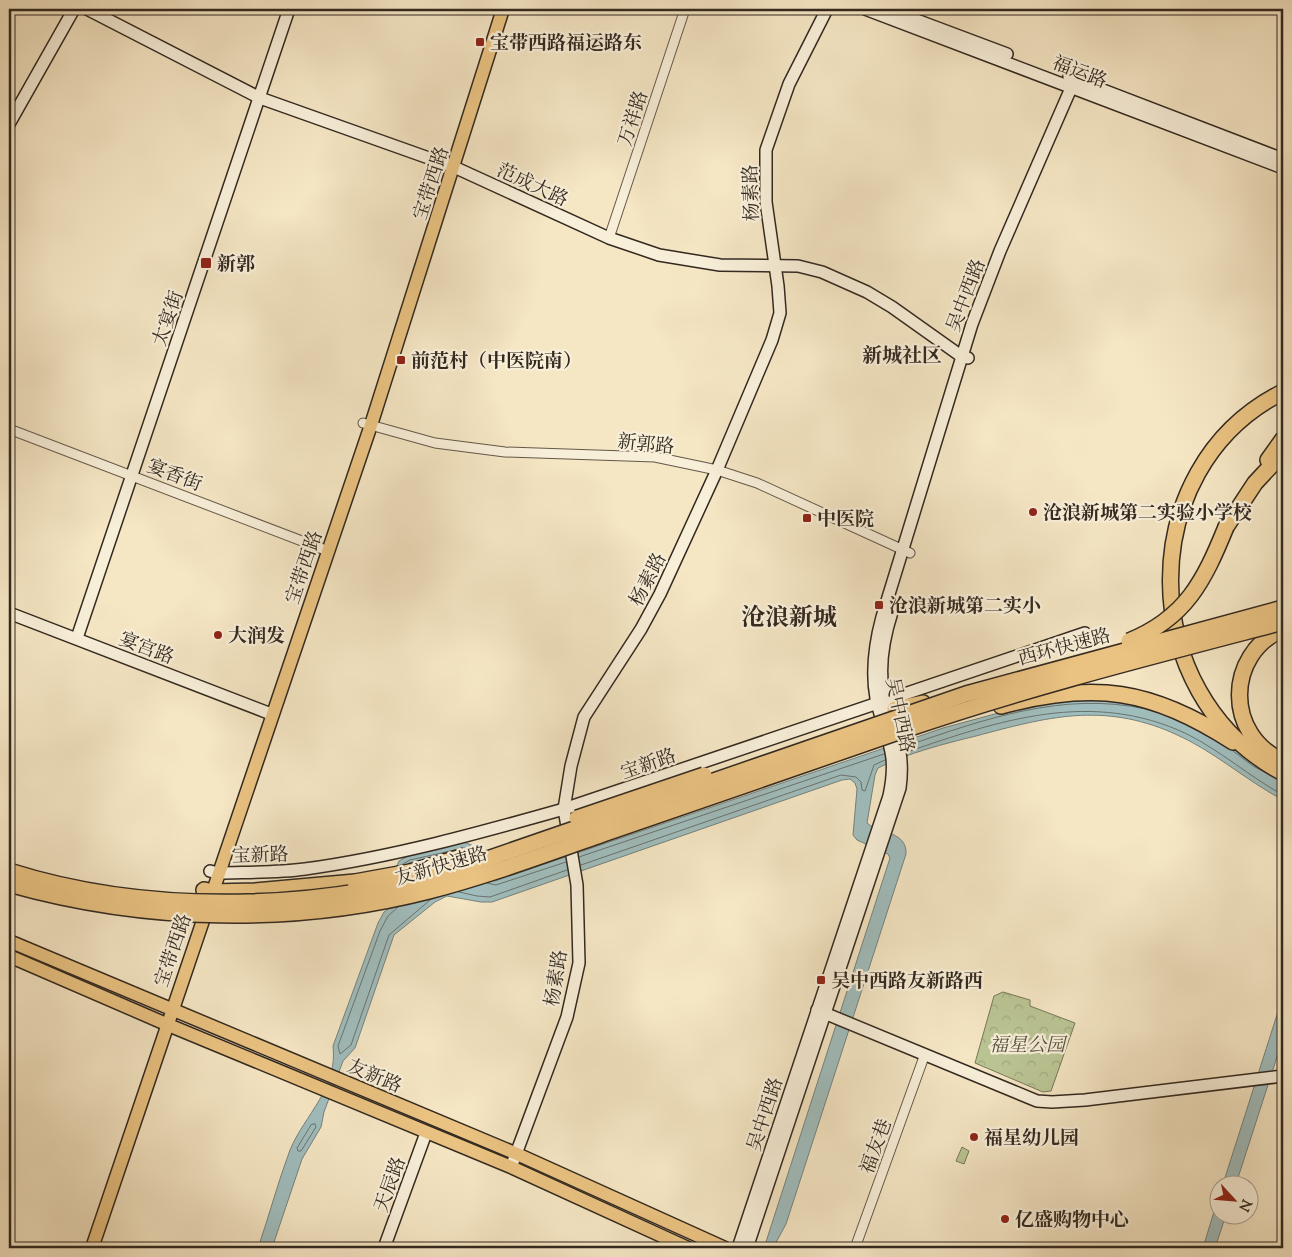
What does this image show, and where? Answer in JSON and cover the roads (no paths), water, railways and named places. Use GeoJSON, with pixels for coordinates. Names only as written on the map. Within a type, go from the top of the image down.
{"type":"FeatureCollection","features":[{"type":"Feature","properties":{"kind":"highway"},"geometry":{"type":"LineString","coordinates":[[1263,762],[1222,722],[1194,682],[1182,655],[1175,624],[1170,583],[1170,564],[1180,515],[1202,467],[1223,440],[1243,419],[1283,392]]}},
{"type":"Feature","properties":{"kind":"highway"},"geometry":{"type":"LineString","coordinates":[[1060,667],[1144,634],[1175,614],[1199,586],[1231,517],[1256,475],[1283,439]]}},
{"type":"Feature","properties":{"kind":"highway"},"geometry":{"type":"LineString","coordinates":[[1231,517],[1255,483],[1283,453]]}},
{"type":"Feature","properties":{"kind":"highway","name":"西环快速路"},"geometry":{"type":"LineString","coordinates":[[863,738],[966,694],[1283,608]]}},
{"type":"Feature","properties":{"kind":"highway","name":"西环快速路"},"geometry":{"type":"LineString","coordinates":[[863,738],[910,728],[1064,680],[1283,622]]}},
{"type":"Feature","properties":{"kind":"highway"},"geometry":{"type":"LineString","coordinates":[[1283,629],[1265,640],[1252,654],[1240,679],[1238,696],[1242,718],[1252,737],[1266,752],[1283,761]]}},
{"type":"Feature","properties":{"kind":"highway"},"geometry":{"type":"LineString","coordinates":[[207,891],[282,890],[355,882],[410,872],[480,851],[886,705],[970,687],[1101,650]]}},
{"type":"Feature","properties":{"kind":"highway"},"geometry":{"type":"LineString","coordinates":[[910,728],[1041,696],[1067,693],[1108,693],[1144,698],[1176,710],[1212,729],[1283,773]]}},
{"type":"Feature","properties":{"kind":"highway"},"geometry":{"type":"LineString","coordinates":[[886,705],[966,694]]}},
{"type":"Feature","properties":{"kind":"highway","name":"友新快速路"},"geometry":{"type":"LineString","coordinates":[[9,871],[93,890],[174,900],[272,900],[362,892],[423,879],[466,866],[863,738]]}},
{"type":"Feature","properties":{"kind":"highway","name":"友新快速路"},"geometry":{"type":"LineString","coordinates":[[9,884],[89,903],[135,909],[214,915],[269,914],[332,909],[410,896],[470,879],[863,738]]}},
{"type":"Feature","properties":{"kind":"highway"},"geometry":{"type":"LineString","coordinates":[[9,893],[74,907],[135,909]]}},
{"type":"Feature","properties":{"kind":"main road","name":"宝带西路"},"geometry":{"type":"LineString","coordinates":[[451,166],[494,9]]}},
{"type":"Feature","properties":{"kind":"main road","name":"宝带西路"},"geometry":{"type":"LineString","coordinates":[[84,1248],[325,550],[503,9]]}},
{"type":"Feature","properties":{"kind":"main road","name":"友新路"},"geometry":{"type":"LineString","coordinates":[[9,941],[517,1154],[725,1248]]}},
{"type":"Feature","properties":{"kind":"main road","name":"友新路"},"geometry":{"type":"LineString","coordinates":[[9,956],[163,1023],[511,1167],[688,1248]]}},
{"type":"Feature","properties":{"kind":"main road","name":"宝带西路"},"geometry":{"type":"LineString","coordinates":[[92,1248],[163,1023]]}},
{"type":"Feature","properties":{"kind":"street"},"geometry":{"type":"LineString","coordinates":[[9,109],[65,9]]}},
{"type":"Feature","properties":{"kind":"street"},"geometry":{"type":"LineString","coordinates":[[9,124],[74,9]]}},
{"type":"Feature","properties":{"kind":"street","name":"范成大路"},"geometry":{"type":"LineString","coordinates":[[87,9],[260,98],[451,166],[609,238],[659,255],[712,264],[798,266],[822,272],[867,292],[965,357]]}},
{"type":"Feature","properties":{"kind":"street","name":"太宴街"},"geometry":{"type":"LineString","coordinates":[[77,638],[289,9]]}},
{"type":"Feature","properties":{"kind":"street","name":"万祥路"},"geometry":{"type":"LineString","coordinates":[[609,238],[685,9]]}},
{"type":"Feature","properties":{"kind":"street","name":"杨素路"},"geometry":{"type":"LineString","coordinates":[[511,1167],[567,1017],[579,963],[577,885],[564,809],[571,766],[584,717],[651,611],[717,470],[772,340],[780,313],[766,202],[766,150],[789,84],[827,9]]}},
{"type":"Feature","properties":{"kind":"street","name":"福运路"},"geometry":{"type":"LineString","coordinates":[[865,9],[1077,84]]}},
{"type":"Feature","properties":{"kind":"street","name":"福运路"},"geometry":{"type":"LineString","coordinates":[[887,9],[1216,138],[1283,159]]}},
{"type":"Feature","properties":{"kind":"street","name":"吴中西路"},"geometry":{"type":"LineString","coordinates":[[738,1248],[884,825],[889,796],[898,765],[895,740],[886,705],[882,677],[884,644],[906,552],[992,272],[1077,84]]}},
{"type":"Feature","properties":{"kind":"street","name":"福运路"},"geometry":{"type":"LineString","coordinates":[[1236,145],[1283,168]]}},
{"type":"Feature","properties":{"kind":"street","name":"新郭路"},"geometry":{"type":"LineString","coordinates":[[367,424],[435,443],[505,452],[655,457],[717,470],[757,483],[906,552]]}},
{"type":"Feature","properties":{"kind":"street","name":"宴香街"},"geometry":{"type":"LineString","coordinates":[[9,429],[325,550]]}},
{"type":"Feature","properties":{"kind":"street","name":"宴宫路"},"geometry":{"type":"LineString","coordinates":[[9,613],[268,713]]}},
{"type":"Feature","properties":{"kind":"street","name":"宝新路"},"geometry":{"type":"LineString","coordinates":[[214,872],[302,869],[360,861],[475,834],[564,809],[886,705],[1085,634]]}},
{"type":"Feature","properties":{"kind":"street"},"geometry":{"type":"LineString","coordinates":[[820,1010],[1036,1101],[1052,1102],[1281,1076]]}},
{"type":"Feature","properties":{"kind":"street","name":"吴中西路"},"geometry":{"type":"LineString","coordinates":[[747,1248],[820,1010]]}},
{"type":"Feature","properties":{"kind":"street","name":"福友巷"},"geometry":{"type":"LineString","coordinates":[[855,1248],[925,1054]]}},
{"type":"Feature","properties":{"kind":"street","name":"天辰路"},"geometry":{"type":"LineString","coordinates":[[384,1248],[426,1133]]}},
{"type":"Feature","properties":{"kind":"water"},"geometry":{"type":"Polygon","coordinates":[[[1075,697],[1139,703],[1194,720],[1283,778],[1283,800],[1202,748],[1173,733],[1147,723],[1098,715],[1074,716],[1027,723],[926,749],[878,768],[875,775],[867,823],[872,827],[898,837],[905,847],[906,854],[786,1224],[773,1248],[764,1248],[890,858],[888,854],[857,840],[853,835],[857,789],[855,783],[850,779],[842,780],[492,902],[447,896],[435,902],[394,935],[355,1048],[343,1061],[324,1112],[321,1127],[302,1159],[272,1248],[258,1248],[290,1150],[326,1088],[333,1061],[333,1046],[378,923],[384,912],[392,906],[395,870],[399,861],[408,856],[461,842],[474,846],[478,850],[485,861],[492,880],[495,881],[943,728],[1017,708],[1075,697]]]}},
{"type":"Feature","properties":{"kind":"water"},"geometry":{"type":"Polygon","coordinates":[[[1283,996],[1283,1030],[1276,1060],[1239,1174],[1226,1174],[1283,996]]]}},
{"type":"Feature","properties":{"kind":"water"},"geometry":{"type":"Polygon","coordinates":[[[1210,1224],[1223,1224],[1215,1248],[1203,1248],[1210,1224]]]}},
{"type":"Feature","properties":{"kind":"place","name":"宝带西路福运路东"},"geometry":{"type":"Point","coordinates":[480,42]}},
{"type":"Feature","properties":{"kind":"place","name":"新郭"},"geometry":{"type":"Point","coordinates":[206,263]}},
{"type":"Feature","properties":{"kind":"place","name":"前范村（中医院南）"},"geometry":{"type":"Point","coordinates":[401,360]}},
{"type":"Feature","properties":{"kind":"place","name":"沧浪新城第二实验小学校"},"geometry":{"type":"Point","coordinates":[1033,512]}},
{"type":"Feature","properties":{"kind":"place","name":"中医院"},"geometry":{"type":"Point","coordinates":[807,518]}},
{"type":"Feature","properties":{"kind":"place","name":"沧浪新城第二实小"},"geometry":{"type":"Point","coordinates":[879,605]}},
{"type":"Feature","properties":{"kind":"place","name":"大润发"},"geometry":{"type":"Point","coordinates":[218,635]}},
{"type":"Feature","properties":{"kind":"place","name":"吴中西路友新路西"},"geometry":{"type":"Point","coordinates":[821,980]}},
{"type":"Feature","properties":{"kind":"place","name":"福星幼儿园"},"geometry":{"type":"Point","coordinates":[974,1137]}},
{"type":"Feature","properties":{"kind":"place","name":"亿盛购物中心"},"geometry":{"type":"Point","coordinates":[1005,1219]}},
{"type":"Feature","properties":{"kind":"district","name":"新城社区"},"geometry":{"type":"Point","coordinates":[902,355]}},
{"type":"Feature","properties":{"kind":"district","name":"沧浪新城"},"geometry":{"type":"Point","coordinates":[789,617]}},
{"type":"Feature","properties":{"kind":"park label","name":"福星公园"},"geometry":{"type":"Point","coordinates":[1027,1044]}}]}
